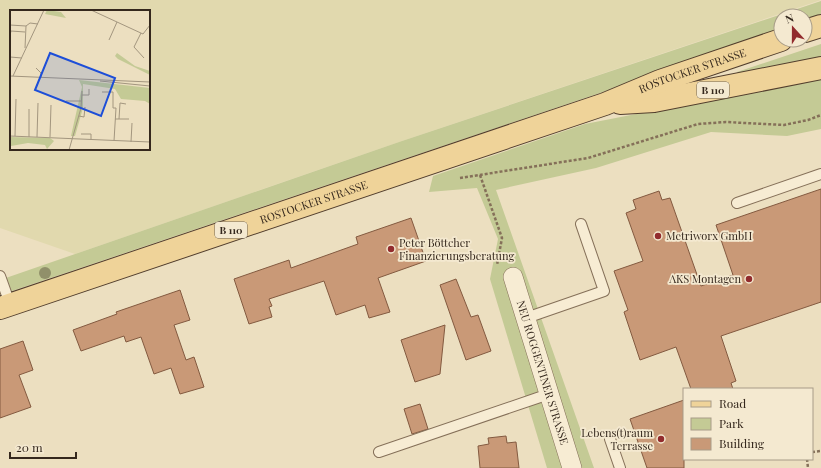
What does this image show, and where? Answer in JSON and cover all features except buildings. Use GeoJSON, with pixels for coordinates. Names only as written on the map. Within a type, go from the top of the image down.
{"type":"FeatureCollection","features":[{"type":"Feature","properties":{"kind":"main road","name":"ROSTOCKER STRASSE"},"geometry":{"type":"LineString","coordinates":[[5,306],[605,104],[660,81],[773,43]]}},
{"type":"Feature","properties":{"kind":"main road","name":"ROSTOCKER STRASSE"},"geometry":{"type":"LineString","coordinates":[[605,104],[654,101],[821,68]]}},
{"type":"Feature","properties":{"kind":"street","name":"NEU ROGGENTINER STRASSE"},"geometry":{"type":"LineString","coordinates":[[513,277],[572,468]]}},
{"type":"Feature","properties":{"kind":"lane"},"geometry":{"type":"LineString","coordinates":[[737,203],[821,174]]}},
{"type":"Feature","properties":{"kind":"lane"},"geometry":{"type":"LineString","coordinates":[[526,318],[604,291],[581,224]]}},
{"type":"Feature","properties":{"kind":"lane"},"geometry":{"type":"LineString","coordinates":[[0,276],[5,306]]}},
{"type":"Feature","properties":{"kind":"lane"},"geometry":{"type":"LineString","coordinates":[[379,452],[549,394]]}},
{"type":"Feature","properties":{"kind":"lane"},"geometry":{"type":"LineString","coordinates":[[610,439],[620,468]]}},
{"type":"Feature","properties":{"kind":"path"},"geometry":{"type":"LineString","coordinates":[[480,175],[588,158],[698,124],[726,122],[784,125],[808,120],[821,115]]}},
{"type":"Feature","properties":{"kind":"shaded area"},"geometry":{"type":"Polygon","coordinates":[[[0,0],[821,0],[797,8],[773,8],[773,16],[399,142],[75,254],[0,228],[0,0]]]}},
{"type":"Feature","properties":{"kind":"green space"},"geometry":{"type":"Polygon","coordinates":[[[821,1],[821,18],[813,20],[813,8],[800,8],[821,1]]]}},
{"type":"Feature","properties":{"kind":"green space"},"geometry":{"type":"Polygon","coordinates":[[[773,17],[773,35],[0,295],[0,280],[399,142],[773,17]]]}},
{"type":"Feature","properties":{"kind":"green space"},"geometry":{"type":"Polygon","coordinates":[[[821,44],[821,61],[739,77],[737,72],[809,48],[813,48],[821,44]]]}},
{"type":"Feature","properties":{"kind":"green space"},"geometry":{"type":"Polygon","coordinates":[[[821,78],[821,129],[787,136],[711,132],[596,168],[496,190],[594,468],[547,468],[490,279],[498,239],[477,188],[429,192],[433,176],[585,124],[821,78]]]}},
{"type":"Feature","properties":{"kind":"place","name":"Metriworx GmbH"},"geometry":{"type":"Point","coordinates":[658,236]}},
{"type":"Feature","properties":{"kind":"place","name":"Peter Böttcher Finanzierungsberatung"},"geometry":{"type":"Point","coordinates":[391,249]}},
{"type":"Feature","properties":{"kind":"place","name":"AKS Montagen"},"geometry":{"type":"Point","coordinates":[749,279]}},
{"type":"Feature","properties":{"kind":"place","name":"Lebens(t)raum Terrasse"},"geometry":{"type":"Point","coordinates":[661,439]}}]}
